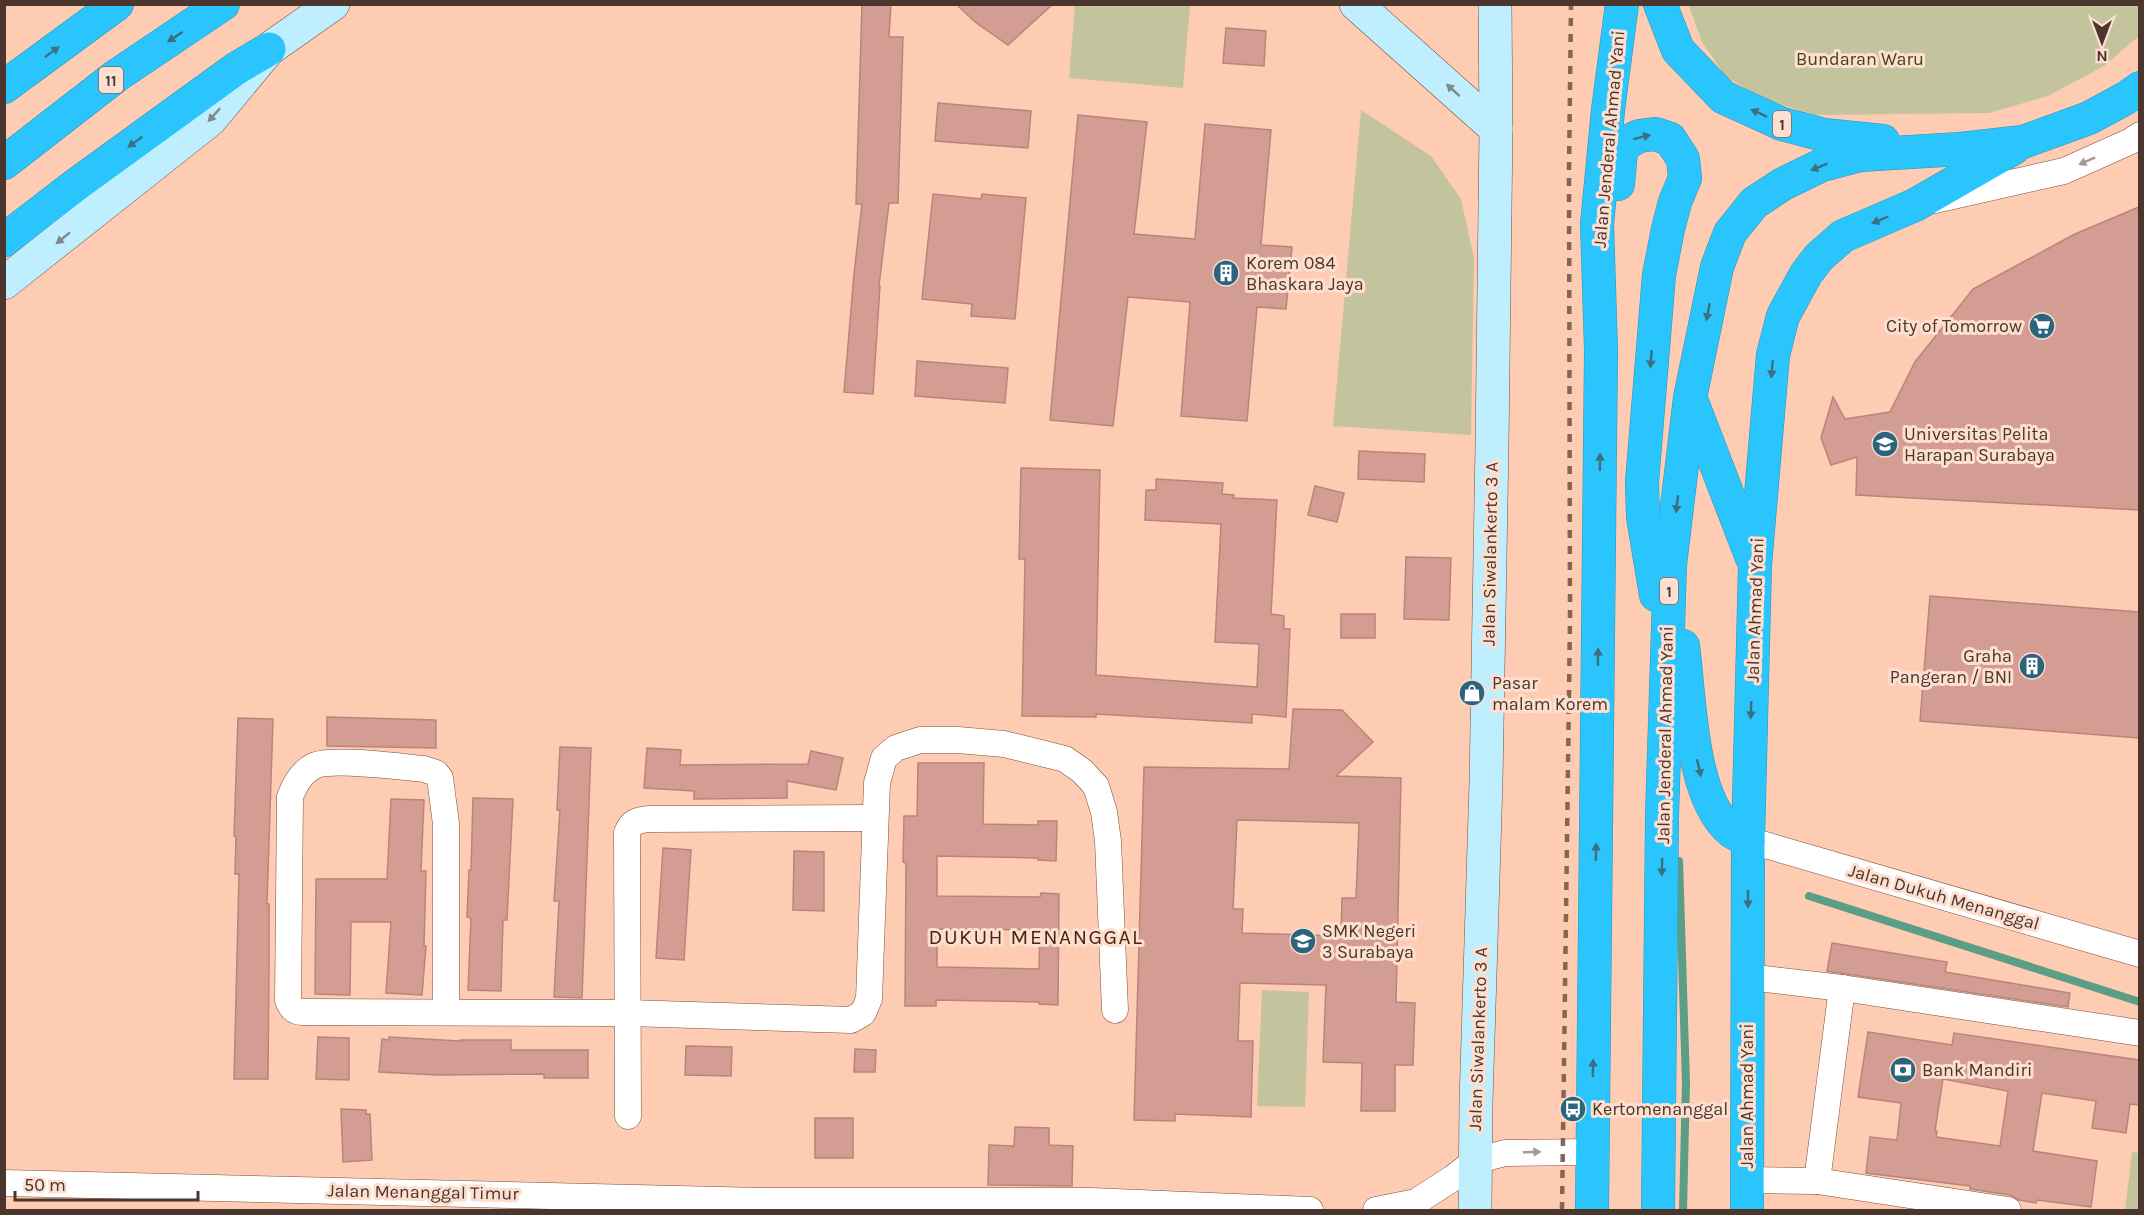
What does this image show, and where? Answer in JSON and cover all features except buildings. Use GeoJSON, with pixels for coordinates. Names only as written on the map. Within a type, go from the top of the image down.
{"type":"FeatureCollection","features":[{"type":"Feature","properties":{"kind":"highway"},"geometry":{"type":"LineString","coordinates":[[4,87],[117,4]]}},
{"type":"Feature","properties":{"kind":"highway","name":"11"},"geometry":{"type":"LineString","coordinates":[[4,163],[116,76],[223,4]]}},
{"type":"Feature","properties":{"kind":"highway","name":"Jalan Jenderal Ahmad Yani"},"geometry":{"type":"LineString","coordinates":[[1592,1210],[1601,350],[1597,224],[1622,4]]}},
{"type":"Feature","properties":{"kind":"highway","name":"1"},"geometry":{"type":"LineString","coordinates":[[1660,4],[1678,50],[1724,97],[1782,124],[1824,135],[1960,149],[2023,142],[2089,118],[2126,98],[2139,88]]}},
{"type":"Feature","properties":{"kind":"highway"},"geometry":{"type":"LineString","coordinates":[[4,240],[237,68],[269,49]]}},
{"type":"Feature","properties":{"kind":"highway"},"geometry":{"type":"LineString","coordinates":[[1601,350],[1621,151],[1628,142],[1639,136],[1655,134],[1670,139],[1676,147],[1683,159],[1685,178],[1675,202],[1659,275],[1642,482],[1643,517],[1654,588],[1668,633]]}},
{"type":"Feature","properties":{"kind":"highway","name":"Jalan Ahmad Yani"},"geometry":{"type":"LineString","coordinates":[[1747,1195],[1748,840],[1755,565],[1773,355],[1784,316],[1806,274],[1819,257],[1843,236],[1916,205],[2023,142]]}},
{"type":"Feature","properties":{"kind":"highway","name":"Jalan Jenderal Ahmad Yani"},"geometry":{"type":"LineString","coordinates":[[1658,1210],[1662,816],[1670,565],[1690,398],[1717,267],[1730,233],[1754,203],[1783,184],[1822,165],[1860,155],[1960,149]]}},
{"type":"Feature","properties":{"kind":"highway"},"geometry":{"type":"LineString","coordinates":[[1690,398],[1755,565]]}},
{"type":"Feature","properties":{"kind":"highway"},"geometry":{"type":"LineString","coordinates":[[1670,565],[1683,640],[1696,752],[1704,788],[1715,811],[1731,831],[1748,840]]}},
{"type":"Feature","properties":{"kind":"main road"},"geometry":{"type":"LineString","coordinates":[[4,283],[210,120],[269,49],[333,4]]}},
{"type":"Feature","properties":{"kind":"main road"},"geometry":{"type":"LineString","coordinates":[[1356,4],[1497,129]]}},
{"type":"Feature","properties":{"kind":"main road","name":"Jalan Siwalankerto 3 A"},"geometry":{"type":"LineString","coordinates":[[1475,1210],[1486,782],[1497,129],[1495,4]]}},
{"type":"Feature","properties":{"kind":"street"},"geometry":{"type":"LineString","coordinates":[[1916,205],[2064,171],[2131,141],[2139,135]]}},
{"type":"Feature","properties":{"kind":"street"},"geometry":{"type":"LineString","coordinates":[[446,1012],[446,824],[440,778],[436,773],[424,769],[343,762],[317,765],[305,772],[295,784],[290,797],[288,1000],[294,1010],[303,1012],[628,1013],[851,1020],[863,1013],[869,999],[877,783],[884,758],[896,748],[920,740],[958,740],[1004,744],[1065,759],[1082,771],[1096,786],[1104,812],[1108,841],[1115,1010]]}},
{"type":"Feature","properties":{"kind":"street"},"geometry":{"type":"LineString","coordinates":[[628,1116],[627,833],[634,822],[648,819],[876,818]]}},
{"type":"Feature","properties":{"kind":"street","name":"Jalan Dukuh Menanggal"},"geometry":{"type":"LineString","coordinates":[[1748,840],[2139,954]]}},
{"type":"Feature","properties":{"kind":"street"},"geometry":{"type":"LineString","coordinates":[[1748,977],[1842,988],[2139,1033]]}},
{"type":"Feature","properties":{"kind":"street"},"geometry":{"type":"LineString","coordinates":[[1817,1180],[1842,988]]}},
{"type":"Feature","properties":{"kind":"street"},"geometry":{"type":"LineString","coordinates":[[1376,1210],[1416,1202],[1475,1161],[1504,1153],[1592,1152]]}},
{"type":"Feature","properties":{"kind":"street"},"geometry":{"type":"LineString","coordinates":[[1747,1195],[1817,1180],[2008,1210]]}},
{"type":"Feature","properties":{"kind":"street","name":"Jalan Menanggal Timur"},"geometry":{"type":"LineString","coordinates":[[4,1183],[229,1199],[766,1206],[1091,1202],[1310,1210]]}},
{"type":"Feature","properties":{"kind":"green space","name":"Bundaran Waru"},"geometry":{"type":"Polygon","coordinates":[[[1688,4],[2139,5],[2139,36],[2104,66],[2048,96],[1989,113],[1814,115],[1765,99],[1726,77],[1702,42],[1688,4]]]}},
{"type":"Feature","properties":{"kind":"green space"},"geometry":{"type":"Polygon","coordinates":[[[1075,5],[1190,5],[1183,88],[1069,78],[1075,5]]]}},
{"type":"Feature","properties":{"kind":"green space"},"geometry":{"type":"Polygon","coordinates":[[[1361,110],[1431,156],[1461,199],[1474,258],[1471,435],[1333,426],[1361,110]]]}},
{"type":"Feature","properties":{"kind":"green space"},"geometry":{"type":"Polygon","coordinates":[[[1262,990],[1309,992],[1305,1107],[1257,1106],[1262,990]]]}},
{"type":"Feature","properties":{"kind":"green space"},"geometry":{"type":"Polygon","coordinates":[[[2132,1152],[2139,1153],[2139,1210],[2125,1210],[2132,1152]]]}},
{"type":"Feature","properties":{"kind":"waterway"},"geometry":{"type":"LineString","coordinates":[[1679,861],[1686,1083],[1683,1210]]}},
{"type":"Feature","properties":{"kind":"waterway"},"geometry":{"type":"LineString","coordinates":[[1809,896],[2140,1002]]}},
{"type":"Feature","properties":{"kind":"railway"},"geometry":{"type":"LineString","coordinates":[[1562,1210],[1570,618],[1571,4]]}},
{"type":"Feature","properties":{"kind":"place","name":"Korem 084 Bhaskara Jaya"},"geometry":{"type":"Point","coordinates":[1226,273]}},
{"type":"Feature","properties":{"kind":"place","name":"City of Tomorrow"},"geometry":{"type":"Point","coordinates":[2042,326]}},
{"type":"Feature","properties":{"kind":"place","name":"Universitas Pelita Harapan Surabaya"},"geometry":{"type":"Point","coordinates":[1885,444]}},
{"type":"Feature","properties":{"kind":"place","name":"Graha Pangeran / BNI"},"geometry":{"type":"Point","coordinates":[2032,666]}},
{"type":"Feature","properties":{"kind":"place","name":"Pasar malam Korem"},"geometry":{"type":"Point","coordinates":[1472,693]}},
{"type":"Feature","properties":{"kind":"place","name":"SMK Negeri 3 Surabaya"},"geometry":{"type":"Point","coordinates":[1303,941]}},
{"type":"Feature","properties":{"kind":"place","name":"Bank Mandiri"},"geometry":{"type":"Point","coordinates":[1903,1070]}},
{"type":"Feature","properties":{"kind":"place","name":"Kertomenanggal"},"geometry":{"type":"Point","coordinates":[1573,1109]}},
{"type":"Feature","properties":{"kind":"district","name":"DUKUH MENANGGAL"},"geometry":{"type":"Point","coordinates":[1036,937]}}]}
